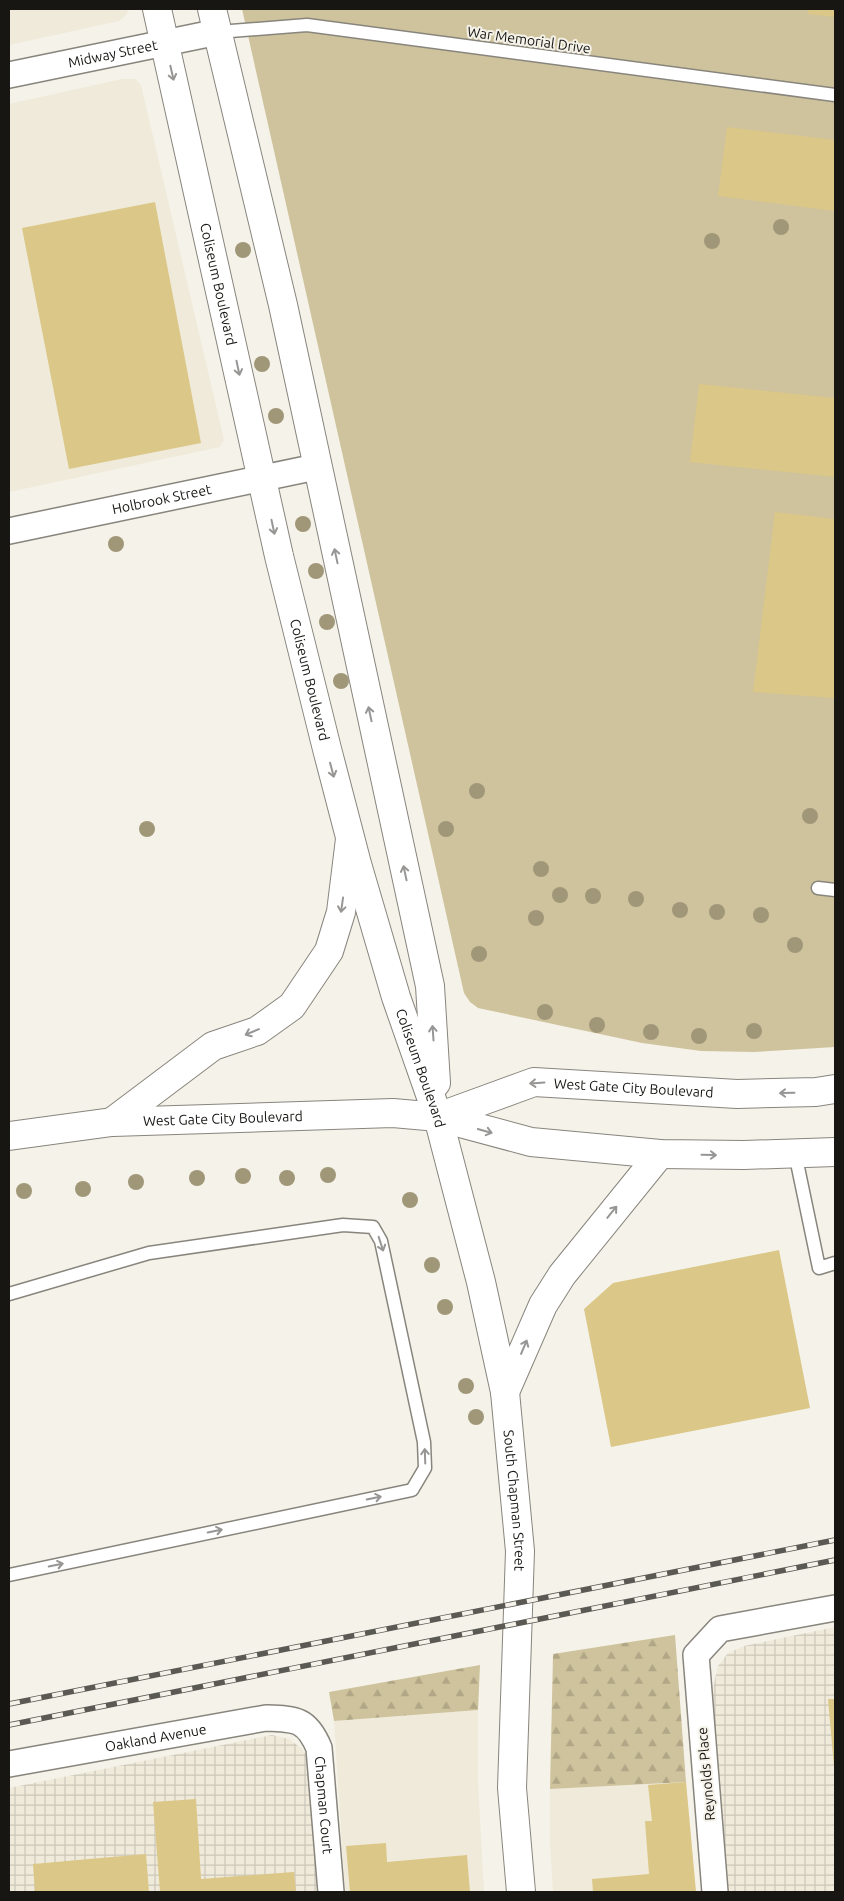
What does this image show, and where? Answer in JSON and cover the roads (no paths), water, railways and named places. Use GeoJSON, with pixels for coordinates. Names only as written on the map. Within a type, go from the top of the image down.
{"type":"FeatureCollection","features":[{"type":"Feature","properties":{"kind":"main road","name":"Coliseum Boulevard"},"geometry":{"type":"LineString","coordinates":[[157,9],[282,565],[350,839],[396,997],[438,1116]]}},
{"type":"Feature","properties":{"kind":"main road","name":"Coliseum Boulevard"},"geometry":{"type":"LineString","coordinates":[[215,20],[283,305],[316,467],[430,986],[438,1116]]}},
{"type":"Feature","properties":{"kind":"main road"},"geometry":{"type":"LineString","coordinates":[[112,1122],[213,1046],[256,1031],[292,1006],[329,951],[341,912],[350,839]]}},
{"type":"Feature","properties":{"kind":"main road","name":"West Gate City Boulevard"},"geometry":{"type":"LineString","coordinates":[[438,1116],[534,1082],[737,1094],[816,1092],[835,1089]]}},
{"type":"Feature","properties":{"kind":"main road","name":"West Gate City Boulevard"},"geometry":{"type":"LineString","coordinates":[[9,1136],[112,1122],[352,1113],[438,1116],[531,1142],[660,1154],[835,1152]]}},
{"type":"Feature","properties":{"kind":"main road","name":"South Chapman Street"},"geometry":{"type":"LineString","coordinates":[[438,1116],[481,1282],[505,1392],[520,1552],[512,1788],[521,1892]]}},
{"type":"Feature","properties":{"kind":"main road"},"geometry":{"type":"LineString","coordinates":[[505,1392],[531,1330],[553,1290],[592,1237],[660,1154]]}},
{"type":"Feature","properties":{"kind":"street","name":"Midway Street"},"geometry":{"type":"LineString","coordinates":[[9,75],[165,42],[215,20]]}},
{"type":"Feature","properties":{"kind":"street","name":"Holbrook Street"},"geometry":{"type":"LineString","coordinates":[[9,531],[316,467]]}},
{"type":"Feature","properties":{"kind":"street","name":"Reynolds Place"},"geometry":{"type":"LineString","coordinates":[[715,1892],[696,1655],[720,1628],[835,1608]]}},
{"type":"Feature","properties":{"kind":"street","name":"Oakland Avenue"},"geometry":{"type":"LineString","coordinates":[[9,1764],[266,1718],[290,1719],[303,1723]]}},
{"type":"Feature","properties":{"kind":"street","name":"Chapman Court"},"geometry":{"type":"LineString","coordinates":[[303,1723],[313,1733],[319,1748],[331,1892]]}},
{"type":"Feature","properties":{"kind":"lane","name":"War Memorial Drive"},"geometry":{"type":"LineString","coordinates":[[215,20],[307,25],[835,95]]}},
{"type":"Feature","properties":{"kind":"lane"},"geometry":{"type":"LineString","coordinates":[[818,888],[835,890]]}},
{"type":"Feature","properties":{"kind":"lane"},"geometry":{"type":"LineString","coordinates":[[795,1153],[819,1268],[835,1263]]}},
{"type":"Feature","properties":{"kind":"lane"},"geometry":{"type":"LineString","coordinates":[[9,1294],[149,1253],[343,1225],[373,1227],[381,1241],[424,1442],[425,1468],[412,1490],[9,1575]]}},
{"type":"Feature","properties":{"kind":"railway"},"geometry":{"type":"LineString","coordinates":[[9,1704],[835,1540]]}},
{"type":"Feature","properties":{"kind":"railway"},"geometry":{"type":"LineString","coordinates":[[9,1725],[835,1560]]}}]}
